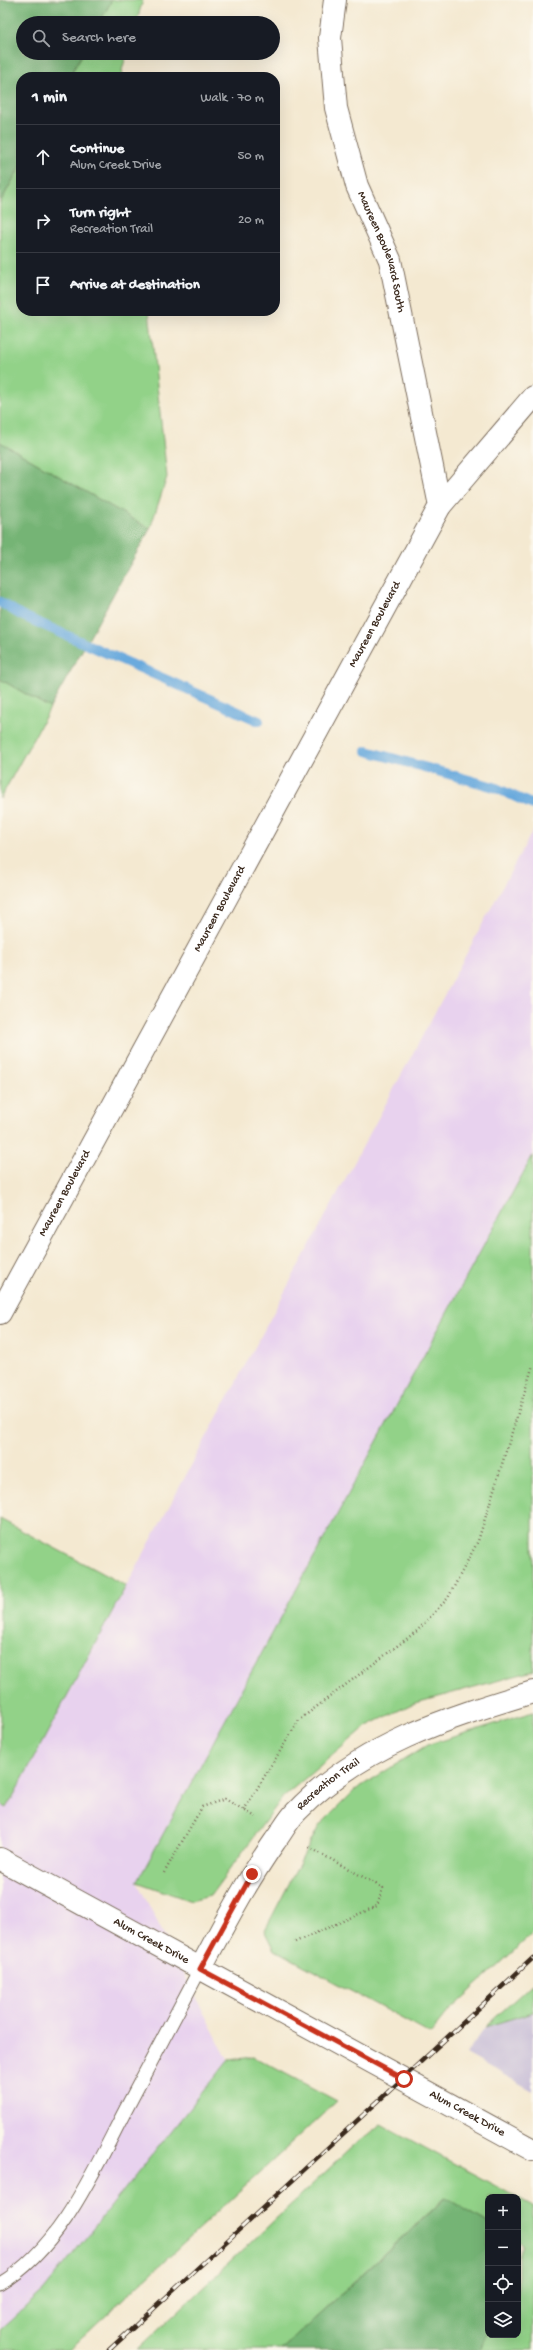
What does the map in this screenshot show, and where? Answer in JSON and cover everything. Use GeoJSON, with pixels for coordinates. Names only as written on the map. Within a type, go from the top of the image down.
{"type":"FeatureCollection","features":[{"type":"Feature","properties":{"kind":"street","name":"Maureen Boulevard South"},"geometry":{"type":"LineString","coordinates":[[335,0],[330,38],[336,108],[357,186],[390,260],[440,506]]}},
{"type":"Feature","properties":{"kind":"street","name":"Maureen Boulevard"},"geometry":{"type":"LineString","coordinates":[[0,1313],[440,506],[533,397]]}},
{"type":"Feature","properties":{"kind":"street","name":"Recreation Trail"},"geometry":{"type":"LineString","coordinates":[[200,1969],[252,1874],[282,1831],[296,1812],[343,1772],[377,1750],[412,1732],[533,1692]]}},
{"type":"Feature","properties":{"kind":"street","name":"Alum Creek Drive"},"geometry":{"type":"LineString","coordinates":[[0,1860],[533,2150]]}},
{"type":"Feature","properties":{"kind":"lane"},"geometry":{"type":"LineString","coordinates":[[0,2284],[19,2273],[42,2249],[80,2198],[200,1969]]}},
{"type":"Feature","properties":{"kind":"path"},"geometry":{"type":"LineString","coordinates":[[244,1810],[299,1720],[418,1631],[448,1598],[478,1541],[533,1365]]}},
{"type":"Feature","properties":{"kind":"shaded area"},"geometry":{"type":"Polygon","coordinates":[[[533,830],[533,1155],[137,1882],[228,2060],[44,2291],[0,2330],[0,1804],[7,1808],[533,830]]]}},
{"type":"Feature","properties":{"kind":"shaded area"},"geometry":{"type":"Polygon","coordinates":[[[533,2012],[533,2091],[466,2054],[485,2027],[533,2012]]]}},
{"type":"Feature","properties":{"kind":"green space"},"geometry":{"type":"Polygon","coordinates":[[[0,0],[112,0],[103,16],[16,16],[16,60],[79,60],[72,72],[16,72],[16,174],[0,203],[0,0]]]}},
{"type":"Feature","properties":{"kind":"green space"},"geometry":{"type":"Polygon","coordinates":[[[112,0],[143,0],[138,16],[103,16],[112,0]]]}},
{"type":"Feature","properties":{"kind":"green space"},"geometry":{"type":"Polygon","coordinates":[[[79,60],[125,60],[122,72],[72,72],[79,60]]]}},
{"type":"Feature","properties":{"kind":"green space"},"geometry":{"type":"Polygon","coordinates":[[[16,174],[16,316],[150,316],[167,477],[150,529],[0,442],[0,203],[16,174]]]}},
{"type":"Feature","properties":{"kind":"green space"},"geometry":{"type":"Polygon","coordinates":[[[0,442],[150,529],[50,708],[0,679],[0,442]]]}},
{"type":"Feature","properties":{"kind":"green space"},"geometry":{"type":"Polygon","coordinates":[[[0,679],[50,708],[0,799],[0,679]]]}},
{"type":"Feature","properties":{"kind":"green space"},"geometry":{"type":"Polygon","coordinates":[[[533,1155],[533,1671],[412,1704],[367,1726],[283,1797],[210,1896],[191,1901],[137,1882],[533,1155]]]}},
{"type":"Feature","properties":{"kind":"green space"},"geometry":{"type":"Polygon","coordinates":[[[0,1519],[126,1586],[7,1808],[0,1804],[0,1519]]]}},
{"type":"Feature","properties":{"kind":"green space"},"geometry":{"type":"Polygon","coordinates":[[[533,1712],[533,1933],[449,2011],[430,2034],[275,1950],[265,1930],[319,1826],[355,1790],[427,1745],[533,1712]]]}},
{"type":"Feature","properties":{"kind":"green space"},"geometry":{"type":"Polygon","coordinates":[[[533,1983],[533,2012],[485,2027],[533,1983]]]}},
{"type":"Feature","properties":{"kind":"green space"},"geometry":{"type":"Polygon","coordinates":[[[254,2057],[337,2101],[69,2350],[0,2350],[0,2330],[44,2290],[228,2060],[254,2057]]]}},
{"type":"Feature","properties":{"kind":"green space"},"geometry":{"type":"Polygon","coordinates":[[[381,2124],[510,2194],[485,2194],[485,2221],[445,2198],[281,2350],[137,2350],[354,2145],[381,2124]]]}},
{"type":"Feature","properties":{"kind":"green space"},"geometry":{"type":"Polygon","coordinates":[[[446,2198],[485,2221],[486,2338],[481,2350],[281,2350],[446,2198]]]}},
{"type":"Feature","properties":{"kind":"green space"},"geometry":{"type":"Polygon","coordinates":[[[521,2200],[533,2206],[533,2350],[481,2350],[486,2338],[521,2338],[521,2200]]]}},
{"type":"Feature","properties":{"kind":"waterway"},"geometry":{"type":"LineString","coordinates":[[0,602],[21,615],[259,721]]}},
{"type":"Feature","properties":{"kind":"waterway"},"geometry":{"type":"LineString","coordinates":[[367,751],[494,787],[533,805]]}},
{"type":"Feature","properties":{"kind":"railway"},"geometry":{"type":"LineString","coordinates":[[109,2350],[533,1958]]}},
{"type":"Feature","properties":{"kind":"route"},"geometry":{"type":"LineString","coordinates":[[252,1874],[200,1969],[404,2079]]}}]}
